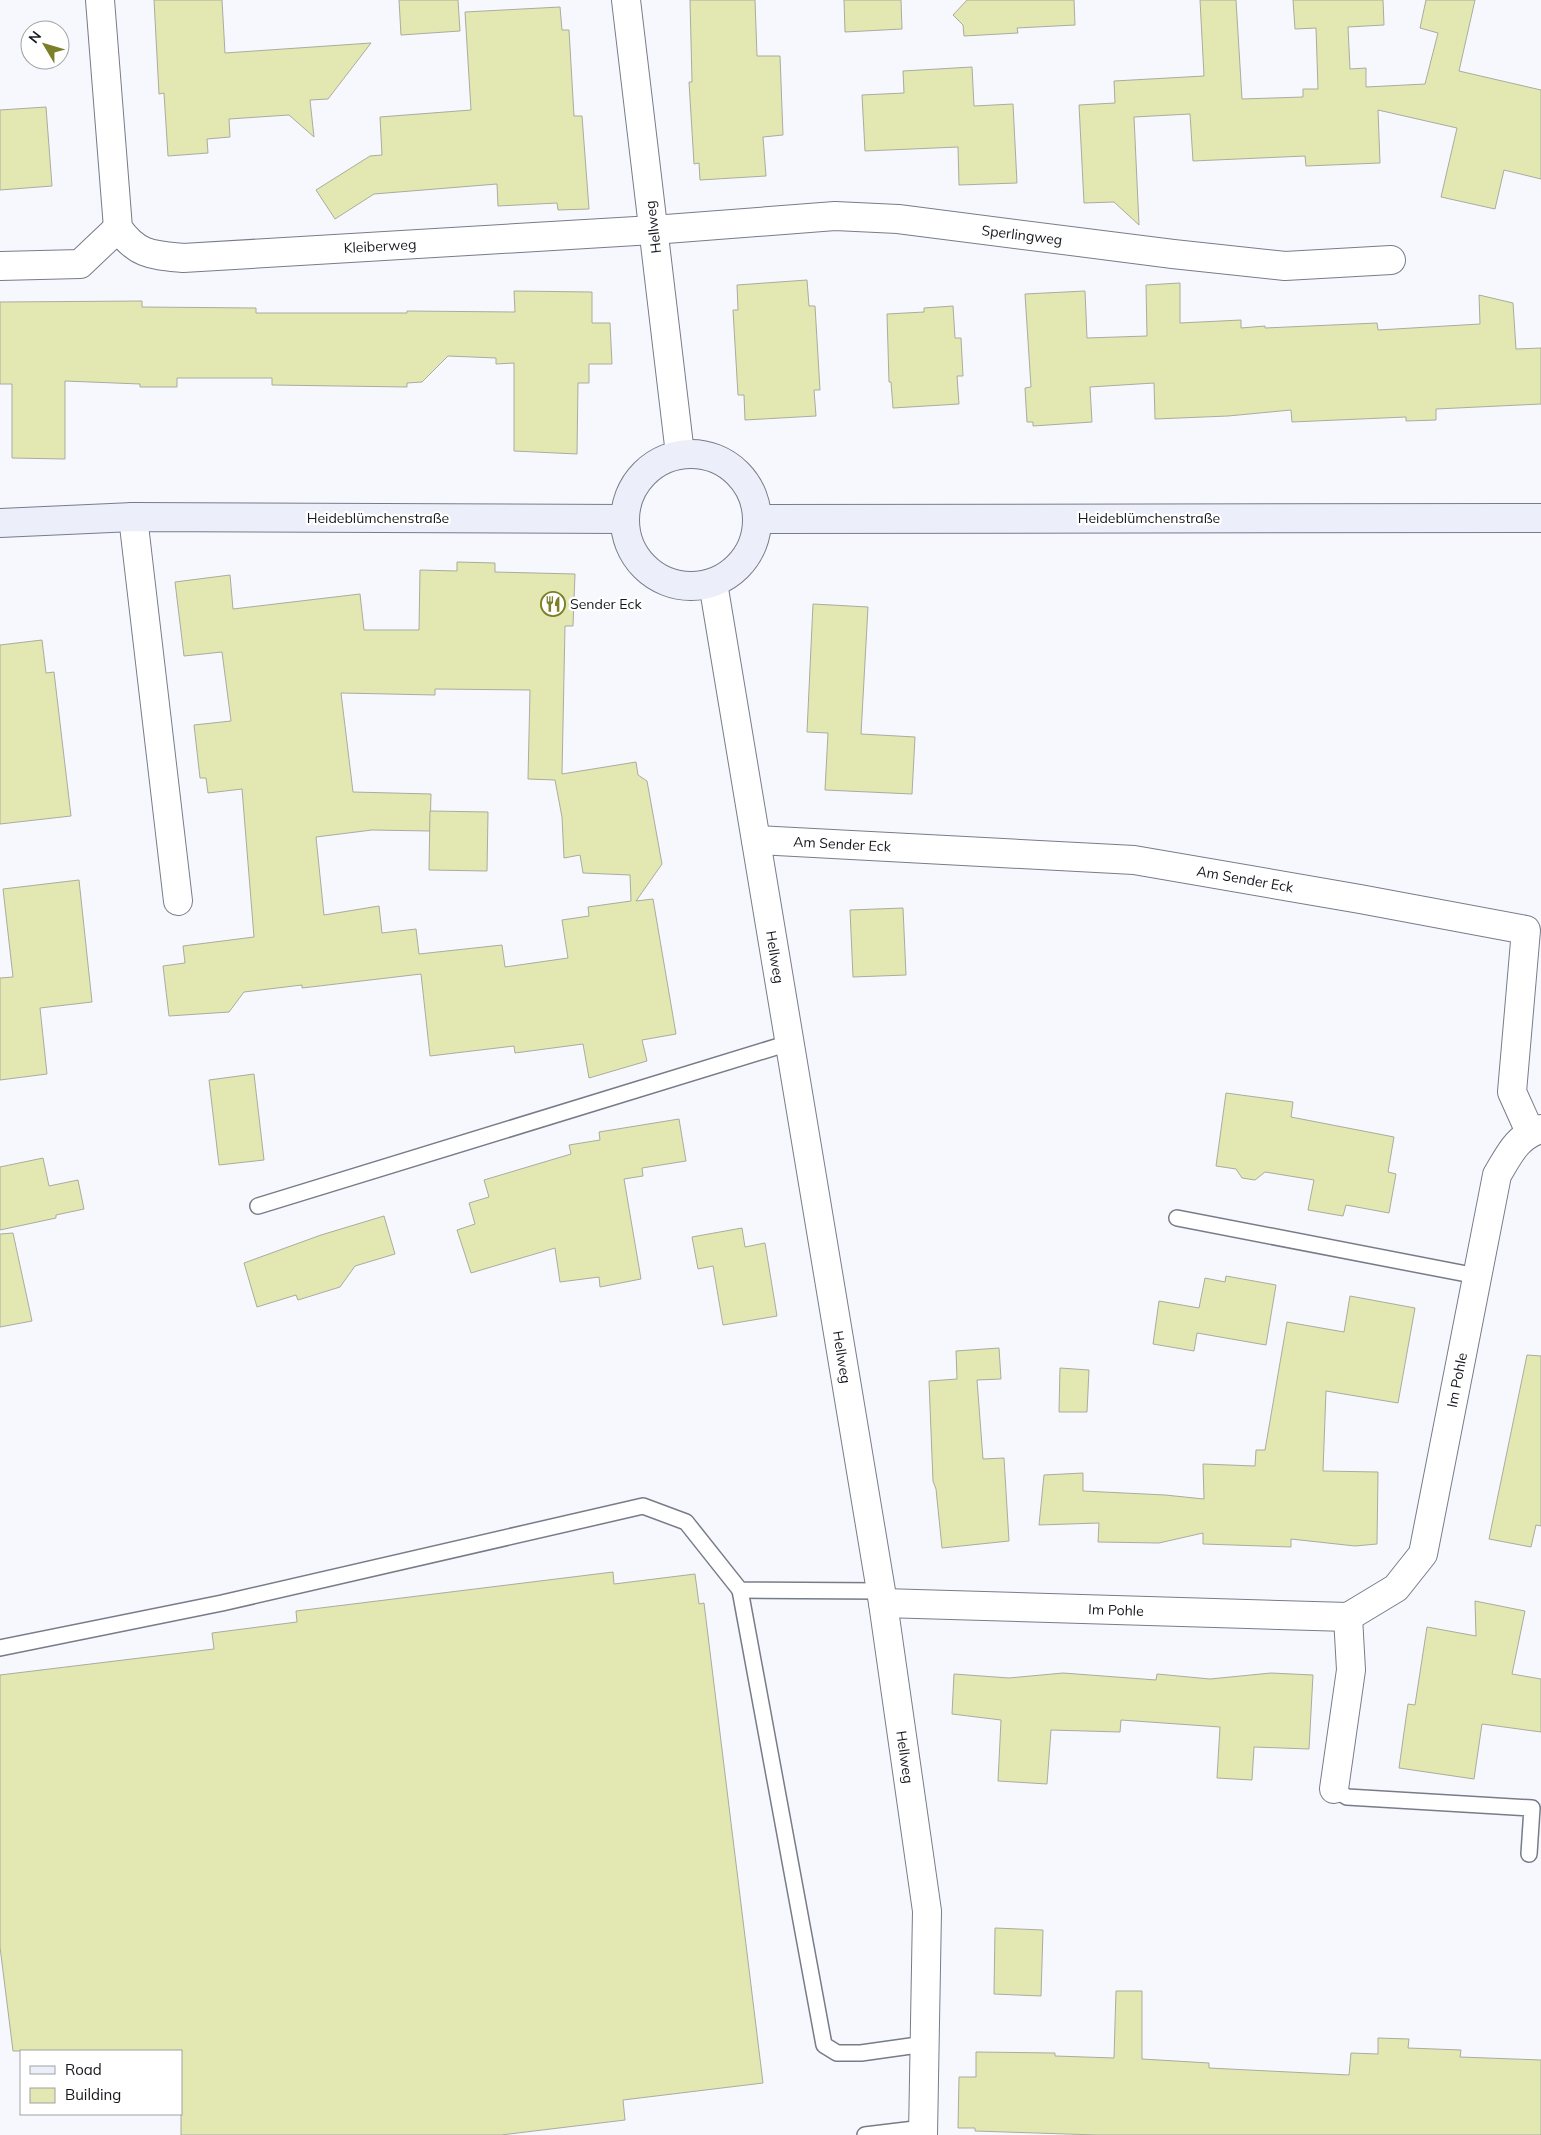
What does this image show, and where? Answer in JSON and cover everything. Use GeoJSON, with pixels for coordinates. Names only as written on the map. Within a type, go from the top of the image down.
{"type":"FeatureCollection","features":[{"type":"Feature","properties":{"kind":"street"},"geometry":{"type":"LineString","coordinates":[[0,266],[80,264],[118,228],[100,0]]}},
{"type":"Feature","properties":{"kind":"street","name":"Hellweg"},"geometry":{"type":"LineString","coordinates":[[626,0],[680,454]]}},
{"type":"Feature","properties":{"kind":"street","name":"Sperlingweg"},"geometry":{"type":"LineString","coordinates":[[653,230],[835,216],[898,219],[1173,254],[1285,266],[1391,260]]}},
{"type":"Feature","properties":{"kind":"street","name":"Kleiberweg"},"geometry":{"type":"LineString","coordinates":[[118,228],[129,244],[153,255],[183,258],[653,230]]}},
{"type":"Feature","properties":{"kind":"street"},"geometry":{"type":"LineString","coordinates":[[680,454],[703,455],[724,462],[742,477],[753,496],[758,519],[754,539],[746,558],[731,573],[713,582],[692,586],[671,583],[652,574],[637,559],[628,540],[624,519],[629,496],[641,476],[658,462],[680,454]]}},
{"type":"Feature","properties":{"kind":"street"},"geometry":{"type":"LineString","coordinates":[[133,518],[178,901]]}},
{"type":"Feature","properties":{"kind":"street","name":"Heideblümchenstraße"},"geometry":{"type":"LineString","coordinates":[[0,523],[133,518],[624,519]]}},
{"type":"Feature","properties":{"kind":"street","name":"Heideblümchenstraße"},"geometry":{"type":"LineString","coordinates":[[758,519],[1541,518]]}},
{"type":"Feature","properties":{"kind":"street","name":"Hellweg"},"geometry":{"type":"LineString","coordinates":[[713,582],[882,1597],[927,1911],[923,2132]]}},
{"type":"Feature","properties":{"kind":"street","name":"Am Sender Eck"},"geometry":{"type":"LineString","coordinates":[[756,840],[1134,860],[1526,930],[1512,1092],[1536,1130]]}},
{"type":"Feature","properties":{"kind":"street","name":"Im Pohle"},"geometry":{"type":"LineString","coordinates":[[882,1597],[1348,1617],[1396,1588],[1423,1554],[1497,1175],[1515,1144],[1536,1130]]}},
{"type":"Feature","properties":{"kind":"street"},"geometry":{"type":"LineString","coordinates":[[1334,1789],[1352,1670],[1348,1617]]}},
{"type":"Feature","properties":{"kind":"lane"},"geometry":{"type":"LineString","coordinates":[[258,1206],[789,1043]]}},
{"type":"Feature","properties":{"kind":"lane"},"geometry":{"type":"LineString","coordinates":[[1177,1218],[1477,1276]]}},
{"type":"Feature","properties":{"kind":"lane"},"geometry":{"type":"LineString","coordinates":[[0,1648],[222,1603],[643,1506],[686,1522],[740,1590],[824,2046],[837,2053],[861,2053],[924,2044]]}},
{"type":"Feature","properties":{"kind":"lane"},"geometry":{"type":"LineString","coordinates":[[740,1590],[882,1597]]}},
{"type":"Feature","properties":{"kind":"lane"},"geometry":{"type":"LineString","coordinates":[[1334,1789],[1347,1797],[1532,1808],[1529,1854]]}},
{"type":"Feature","properties":{"kind":"lane"},"geometry":{"type":"LineString","coordinates":[[865,2135],[923,2132]]}},
{"type":"Feature","properties":{"kind":"building"},"geometry":{"type":"Polygon","coordinates":[[[154,0],[222,0],[225,53],[371,43],[328,99],[310,100],[314,137],[289,115],[229,119],[230,137],[207,139],[208,153],[168,156],[164,93],[159,94],[154,0]]]}},
{"type":"Feature","properties":{"kind":"building"},"geometry":{"type":"Polygon","coordinates":[[[399,0],[458,0],[460,31],[401,35],[399,0]]]}},
{"type":"Feature","properties":{"kind":"building"},"geometry":{"type":"Polygon","coordinates":[[[690,0],[755,0],[757,56],[780,56],[783,135],[763,137],[766,176],[700,180],[699,163],[694,164],[689,82],[692,82],[690,0]]]}},
{"type":"Feature","properties":{"kind":"building"},"geometry":{"type":"Polygon","coordinates":[[[844,0],[901,0],[902,29],[845,32],[844,0]]]}},
{"type":"Feature","properties":{"kind":"building"},"geometry":{"type":"Polygon","coordinates":[[[967,0],[1074,0],[1075,25],[1017,28],[1018,33],[964,36],[963,25],[953,15],[967,0]]]}},
{"type":"Feature","properties":{"kind":"building"},"geometry":{"type":"Polygon","coordinates":[[[1200,0],[1236,0],[1242,99],[1303,97],[1303,89],[1318,89],[1316,28],[1295,29],[1293,0],[1383,0],[1384,25],[1348,27],[1350,69],[1366,68],[1366,87],[1425,84],[1438,33],[1420,28],[1426,0],[1475,0],[1459,71],[1541,90],[1541,179],[1504,170],[1495,209],[1441,197],[1457,128],[1378,110],[1380,163],[1306,166],[1305,156],[1193,161],[1190,114],[1134,117],[1139,225],[1114,202],[1084,203],[1079,105],[1115,103],[1114,81],[1204,76],[1200,0]]]}},
{"type":"Feature","properties":{"kind":"building"},"geometry":{"type":"Polygon","coordinates":[[[560,7],[562,30],[569,30],[574,116],[582,116],[589,209],[558,210],[557,203],[498,206],[497,184],[374,194],[335,219],[316,190],[370,156],[382,155],[380,117],[471,110],[465,12],[560,7]]]}},
{"type":"Feature","properties":{"kind":"building"},"geometry":{"type":"Polygon","coordinates":[[[972,67],[974,106],[1013,104],[1017,183],[959,185],[958,147],[865,151],[862,95],[904,93],[903,71],[972,67]]]}},
{"type":"Feature","properties":{"kind":"building"},"geometry":{"type":"Polygon","coordinates":[[[46,107],[52,186],[0,190],[0,110],[46,107]]]}},
{"type":"Feature","properties":{"kind":"building"},"geometry":{"type":"Polygon","coordinates":[[[807,280],[809,306],[815,306],[820,390],[814,390],[816,416],[745,420],[744,395],[738,395],[733,310],[738,310],[737,285],[807,280]]]}},
{"type":"Feature","properties":{"kind":"building"},"geometry":{"type":"Polygon","coordinates":[[[1180,283],[1180,323],[1241,320],[1241,328],[1377,323],[1378,330],[1480,324],[1479,295],[1513,303],[1516,349],[1541,348],[1541,404],[1436,409],[1436,420],[1406,421],[1406,417],[1292,422],[1291,410],[1228,416],[1155,419],[1154,383],[1090,387],[1092,422],[1033,426],[1033,422],[1027,422],[1025,388],[1031,387],[1025,294],[1085,291],[1087,338],[1147,336],[1146,285],[1180,283]]]}},
{"type":"Feature","properties":{"kind":"building"},"geometry":{"type":"Polygon","coordinates":[[[514,291],[592,292],[592,323],[610,323],[612,364],[589,364],[589,383],[578,383],[577,454],[514,451],[514,363],[496,364],[496,358],[448,356],[422,382],[407,383],[407,387],[272,385],[272,378],[177,378],[177,387],[140,387],[140,384],[65,381],[65,459],[12,458],[12,384],[0,384],[0,302],[142,301],[142,307],[256,308],[256,313],[515,312],[514,291]]]}},
{"type":"Feature","properties":{"kind":"building"},"geometry":{"type":"Polygon","coordinates":[[[953,306],[955,338],[961,338],[963,376],[957,376],[959,404],[893,408],[891,382],[889,382],[887,314],[924,312],[924,308],[953,306]]]}},
{"type":"Feature","properties":{"kind":"building"},"geometry":{"type":"Polygon","coordinates":[[[457,562],[495,563],[495,572],[575,574],[573,626],[565,626],[562,774],[636,762],[638,775],[647,781],[662,864],[636,901],[653,899],[676,1034],[642,1040],[647,1061],[589,1078],[583,1044],[515,1053],[514,1046],[430,1056],[421,974],[302,988],[302,985],[244,992],[229,1012],[169,1016],[163,966],[185,963],[183,946],[254,937],[242,789],[208,793],[206,778],[200,778],[194,725],[231,721],[222,652],[184,656],[175,582],[230,575],[233,609],[360,594],[364,630],[419,630],[420,570],[457,571],[457,562]],[[435,689],[435,695],[341,693],[353,792],[431,794],[430,831],[372,830],[316,837],[324,915],[379,906],[382,933],[416,929],[419,954],[502,945],[505,967],[568,958],[562,920],[589,916],[588,907],[631,901],[630,875],[583,873],[580,855],[564,858],[562,817],[555,780],[528,779],[530,690],[435,689]]]}},
{"type":"Feature","properties":{"kind":"building"},"geometry":{"type":"Polygon","coordinates":[[[813,604],[868,607],[861,734],[915,737],[912,794],[825,790],[828,733],[807,732],[813,604]]]}},
{"type":"Feature","properties":{"kind":"building"},"geometry":{"type":"Polygon","coordinates":[[[42,640],[46,673],[54,672],[71,816],[0,824],[0,645],[42,640]]]}},
{"type":"Feature","properties":{"kind":"building"},"geometry":{"type":"Polygon","coordinates":[[[430,811],[488,812],[487,871],[429,870],[430,811]]]}},
{"type":"Feature","properties":{"kind":"building"},"geometry":{"type":"Polygon","coordinates":[[[79,880],[92,1002],[40,1008],[47,1074],[0,1080],[0,978],[13,977],[3,889],[79,880]]]}},
{"type":"Feature","properties":{"kind":"building"},"geometry":{"type":"Polygon","coordinates":[[[903,908],[906,975],[853,977],[850,910],[903,908]]]}},
{"type":"Feature","properties":{"kind":"building"},"geometry":{"type":"Polygon","coordinates":[[[254,1074],[264,1160],[219,1165],[209,1080],[254,1074]]]}},
{"type":"Feature","properties":{"kind":"building"},"geometry":{"type":"Polygon","coordinates":[[[1226,1093],[1293,1102],[1291,1117],[1394,1137],[1388,1172],[1396,1174],[1389,1213],[1346,1205],[1343,1216],[1308,1210],[1314,1180],[1265,1172],[1255,1180],[1242,1178],[1236,1169],[1216,1166],[1226,1093]]]}},
{"type":"Feature","properties":{"kind":"building"},"geometry":{"type":"Polygon","coordinates":[[[679,1119],[686,1161],[642,1168],[643,1176],[624,1179],[641,1279],[600,1287],[599,1277],[560,1282],[555,1248],[471,1273],[457,1230],[475,1224],[469,1203],[489,1197],[484,1180],[571,1154],[569,1145],[600,1140],[599,1132],[679,1119]]]}},
{"type":"Feature","properties":{"kind":"building"},"geometry":{"type":"Polygon","coordinates":[[[43,1158],[49,1186],[78,1180],[84,1209],[56,1215],[56,1218],[0,1230],[0,1167],[43,1158]]]}},
{"type":"Feature","properties":{"kind":"building"},"geometry":{"type":"Polygon","coordinates":[[[384,1216],[395,1254],[355,1266],[340,1287],[298,1300],[296,1295],[257,1307],[244,1263],[321,1235],[384,1216]]]}},
{"type":"Feature","properties":{"kind":"building"},"geometry":{"type":"Polygon","coordinates":[[[742,1228],[745,1247],[765,1243],[777,1316],[723,1325],[713,1266],[698,1269],[692,1237],[742,1228]]]}},
{"type":"Feature","properties":{"kind":"building"},"geometry":{"type":"Polygon","coordinates":[[[13,1233],[32,1321],[0,1327],[0,1234],[13,1233]]]}},
{"type":"Feature","properties":{"kind":"building"},"geometry":{"type":"Polygon","coordinates":[[[1226,1276],[1276,1285],[1266,1345],[1197,1333],[1194,1351],[1153,1344],[1159,1301],[1199,1308],[1205,1278],[1225,1282],[1226,1276]]]}},
{"type":"Feature","properties":{"kind":"building"},"geometry":{"type":"Polygon","coordinates":[[[1350,1296],[1415,1308],[1398,1403],[1326,1391],[1323,1471],[1378,1472],[1377,1544],[1355,1546],[1291,1539],[1291,1547],[1203,1544],[1203,1533],[1159,1543],[1098,1542],[1099,1523],[1039,1525],[1044,1475],[1083,1473],[1083,1491],[1204,1499],[1203,1464],[1255,1466],[1256,1450],[1265,1450],[1287,1322],[1344,1332],[1350,1296]]]}},
{"type":"Feature","properties":{"kind":"building"},"geometry":{"type":"Polygon","coordinates":[[[999,1348],[1001,1379],[977,1380],[983,1459],[1004,1458],[1009,1541],[942,1548],[936,1489],[933,1481],[929,1381],[957,1379],[956,1351],[999,1348]]]}},
{"type":"Feature","properties":{"kind":"building"},"geometry":{"type":"Polygon","coordinates":[[[1527,1355],[1541,1356],[1541,1526],[1536,1525],[1531,1547],[1489,1539],[1527,1355]]]}},
{"type":"Feature","properties":{"kind":"building"},"geometry":{"type":"Polygon","coordinates":[[[1060,1368],[1089,1370],[1087,1412],[1059,1412],[1060,1368]]]}},
{"type":"Feature","properties":{"kind":"building"},"geometry":{"type":"Polygon","coordinates":[[[613,1572],[614,1584],[695,1574],[699,1604],[704,1603],[763,2083],[623,2100],[625,2120],[501,2135],[181,2135],[182,2050],[13,2051],[0,1947],[0,1675],[214,1649],[212,1633],[297,1622],[296,1611],[613,1572]]]}},
{"type":"Feature","properties":{"kind":"building"},"geometry":{"type":"Polygon","coordinates":[[[1475,1601],[1525,1611],[1512,1674],[1541,1679],[1541,1732],[1482,1724],[1474,1779],[1399,1768],[1408,1704],[1415,1705],[1427,1627],[1476,1636],[1475,1601]]]}},
{"type":"Feature","properties":{"kind":"building"},"geometry":{"type":"Polygon","coordinates":[[[1063,1673],[1156,1680],[1157,1674],[1210,1679],[1271,1673],[1313,1675],[1309,1749],[1254,1747],[1252,1780],[1217,1778],[1220,1727],[1121,1720],[1120,1732],[1051,1730],[1047,1784],[998,1781],[1001,1720],[952,1714],[954,1674],[1009,1678],[1063,1673]]]}},
{"type":"Feature","properties":{"kind":"building"},"geometry":{"type":"Polygon","coordinates":[[[995,1928],[1043,1930],[1041,1996],[994,1994],[995,1928]]]}},
{"type":"Feature","properties":{"kind":"building"},"geometry":{"type":"Polygon","coordinates":[[[1116,1991],[1142,1991],[1142,2059],[1209,2063],[1209,2068],[1349,2075],[1351,2053],[1378,2054],[1378,2038],[1409,2039],[1408,2048],[1461,2050],[1460,2057],[1541,2060],[1541,2135],[1097,2135],[975,2131],[975,2128],[958,2128],[959,2077],[976,2077],[976,2052],[1055,2053],[1055,2056],[1114,2058],[1116,1991]]]}},
{"type":"Feature","properties":{"kind":"place","name":"Sender Eck"},"geometry":{"type":"Point","coordinates":[553,604]}}]}
